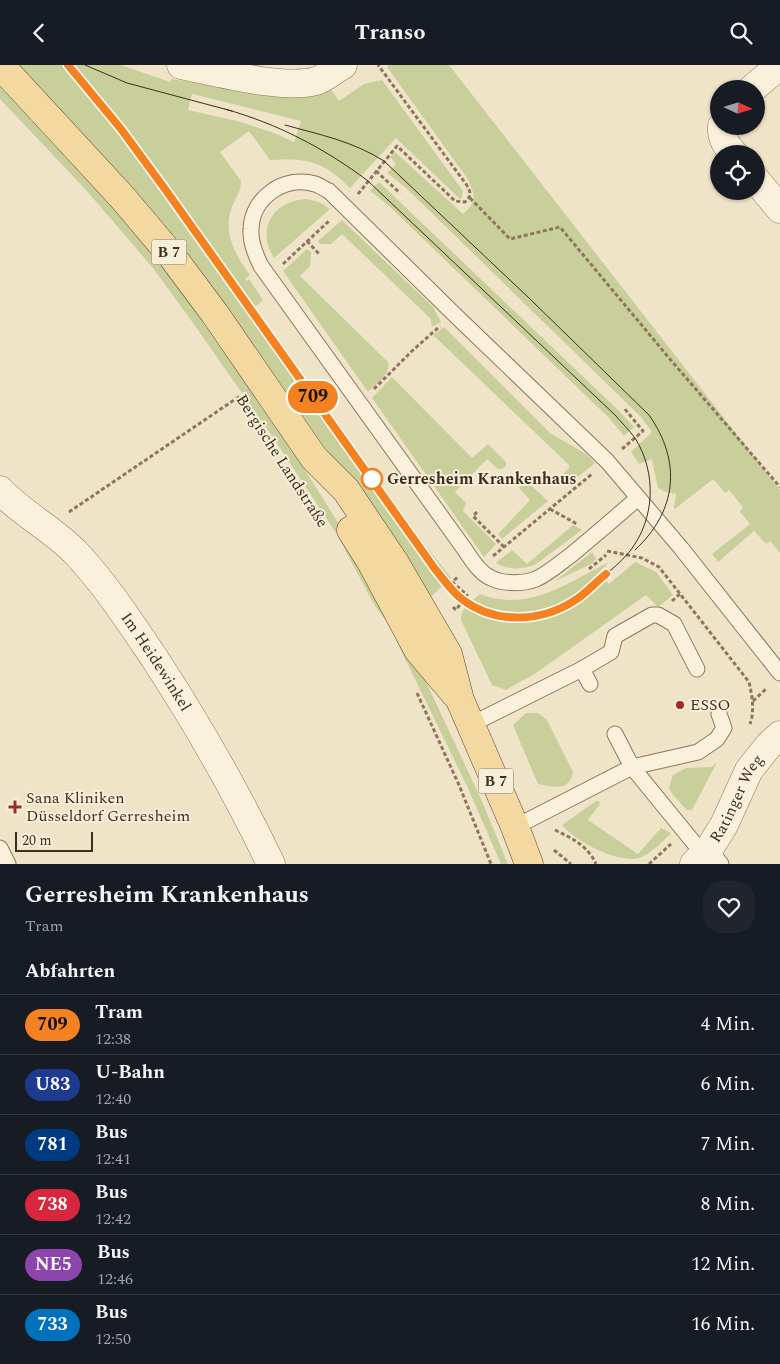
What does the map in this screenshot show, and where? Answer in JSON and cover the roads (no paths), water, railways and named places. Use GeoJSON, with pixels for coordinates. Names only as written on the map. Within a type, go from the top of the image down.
{"type":"FeatureCollection","features":[{"type":"Feature","properties":{"kind":"main road","name":"Bergische Landstraße"},"geometry":{"type":"LineString","coordinates":[[0,65],[122,197],[172,255],[314,458],[332,500],[370,560],[418,650],[460,700],[516,827],[529,864]]}},
{"type":"Feature","properties":{"kind":"street"},"geometry":{"type":"LineString","coordinates":[[181,65],[254,80],[289,83],[316,81],[343,65]]}},
{"type":"Feature","properties":{"kind":"street"},"geometry":{"type":"LineString","coordinates":[[762,80],[780,65]]}},
{"type":"Feature","properties":{"kind":"street"},"geometry":{"type":"LineString","coordinates":[[765,191],[780,209]]}},
{"type":"Feature","properties":{"kind":"street","name":"Im Heidewinkel"},"geometry":{"type":"LineString","coordinates":[[0,490],[27,515],[75,552],[119,605],[187,709],[250,820],[271,864]]}},
{"type":"Feature","properties":{"kind":"street","name":"Ratinger Weg"},"geometry":{"type":"LineString","coordinates":[[707,858],[749,770],[769,745],[780,735]]}},
{"type":"Feature","properties":{"kind":"lane"},"geometry":{"type":"LineString","coordinates":[[638,497],[596,535],[546,574],[534,580],[515,583],[488,577],[479,569],[269,277],[255,253],[251,228],[253,217],[260,201],[266,194],[288,184],[314,183],[329,191],[607,461],[638,497],[721,597],[780,673]]}},
{"type":"Feature","properties":{"kind":"lane"},"geometry":{"type":"LineString","coordinates":[[472,724],[582,669],[611,652],[615,636],[652,615],[658,615],[674,625],[697,669]]}},
{"type":"Feature","properties":{"kind":"lane"},"geometry":{"type":"LineString","coordinates":[[582,669],[590,684]]}},
{"type":"Feature","properties":{"kind":"lane"},"geometry":{"type":"LineString","coordinates":[[516,827],[632,767],[698,752],[717,739],[724,728],[719,714]]}},
{"type":"Feature","properties":{"kind":"lane"},"geometry":{"type":"LineString","coordinates":[[616,734],[632,767],[707,858]]}},
{"type":"Feature","properties":{"kind":"lane"},"geometry":{"type":"LineString","coordinates":[[0,848],[8,864]]}},
{"type":"Feature","properties":{"kind":"tram line"},"geometry":{"type":"LineString","coordinates":[[68,65],[121,129],[451,589],[476,608],[504,617],[534,616],[549,612],[563,607],[582,595],[627,555],[644,525],[650,496],[650,481],[647,466],[635,438],[615,415],[368,181],[335,158],[300,138],[264,122],[225,109]]}},
{"type":"Feature","properties":{"kind":"tram line","name":"709"},"geometry":{"type":"LineString","coordinates":[[68,65],[121,129],[165,189],[435,569],[455,593],[476,608],[491,614],[513,617],[536,616],[555,611],[578,599],[606,574]]}},
{"type":"Feature","properties":{"kind":"tram line"},"geometry":{"type":"LineString","coordinates":[[85,65],[127,83],[232,111]]}},
{"type":"Feature","properties":{"kind":"tram line"},"geometry":{"type":"LineString","coordinates":[[285,125],[348,143],[384,161],[649,415],[660,433],[667,450],[670,486],[667,503],[660,519],[635,550]]}},
{"type":"Feature","properties":{"kind":"place","name":"Gerresheim Krankenhaus"},"geometry":{"type":"Point","coordinates":[372,479]}},
{"type":"Feature","properties":{"kind":"place","name":"ESSO"},"geometry":{"type":"Point","coordinates":[680,705]}},
{"type":"Feature","properties":{"kind":"place","name":"Sana Kliniken Düsseldorf Gerresheim"},"geometry":{"type":"Point","coordinates":[15,807]}}]}
